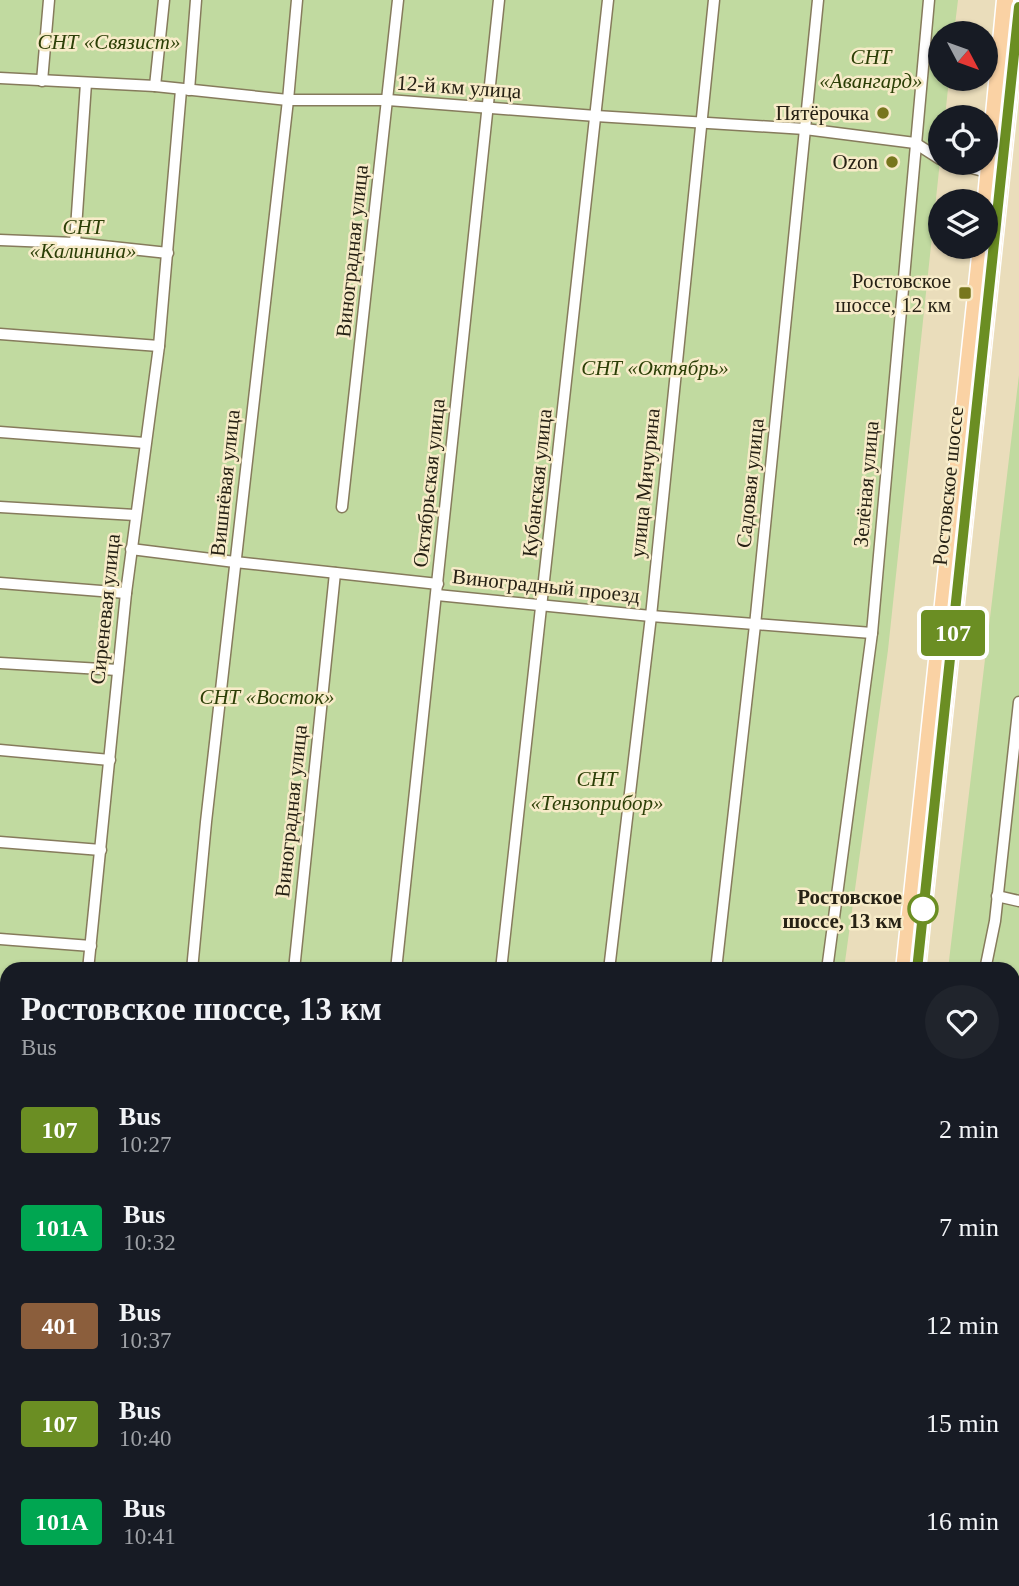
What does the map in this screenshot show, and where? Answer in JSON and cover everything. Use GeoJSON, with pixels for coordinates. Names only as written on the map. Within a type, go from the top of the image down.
{"type":"FeatureCollection","features":[{"type":"Feature","properties":{"kind":"highway","name":"Ростовское шоссе"},"geometry":{"type":"LineString","coordinates":[[998,122],[1005,0]]}},
{"type":"Feature","properties":{"kind":"highway","name":"Ростовское шоссе"},"geometry":{"type":"LineString","coordinates":[[998,153],[1019,8]]}},
{"type":"Feature","properties":{"kind":"highway","name":"Ростовское шоссе"},"geometry":{"type":"LineString","coordinates":[[918,962],[995,175]]}},
{"type":"Feature","properties":{"kind":"highway","name":"Ростовское шоссе"},"geometry":{"type":"LineString","coordinates":[[905,962],[980,259]]}},
{"type":"Feature","properties":{"kind":"street"},"geometry":{"type":"LineString","coordinates":[[42,81],[49,0]]}},
{"type":"Feature","properties":{"kind":"street"},"geometry":{"type":"LineString","coordinates":[[155,86],[164,0]]}},
{"type":"Feature","properties":{"kind":"street"},"geometry":{"type":"LineString","coordinates":[[185,90],[196,0]]}},
{"type":"Feature","properties":{"kind":"street","name":"Вишнёвая улица"},"geometry":{"type":"LineString","coordinates":[[193,962],[297,0]]}},
{"type":"Feature","properties":{"kind":"street","name":"Виноградная улица"},"geometry":{"type":"LineString","coordinates":[[342,507],[398,0]]}},
{"type":"Feature","properties":{"kind":"street","name":"Октябрьская улица"},"geometry":{"type":"LineString","coordinates":[[397,962],[499,0]]}},
{"type":"Feature","properties":{"kind":"street","name":"Кубанская улица"},"geometry":{"type":"LineString","coordinates":[[502,962],[608,0]]}},
{"type":"Feature","properties":{"kind":"street","name":"улица Мичурина"},"geometry":{"type":"LineString","coordinates":[[610,962],[651,617],[714,0]]}},
{"type":"Feature","properties":{"kind":"street","name":"Садовая улица"},"geometry":{"type":"LineString","coordinates":[[717,962],[755,625],[818,0]]}},
{"type":"Feature","properties":{"kind":"street","name":"Зелёная улица"},"geometry":{"type":"LineString","coordinates":[[828,962],[872,633],[929,0]]}},
{"type":"Feature","properties":{"kind":"street","name":"12-й км улица"},"geometry":{"type":"LineString","coordinates":[[0,78],[155,86],[288,100],[388,100],[805,129],[915,143]]}},
{"type":"Feature","properties":{"kind":"street"},"geometry":{"type":"LineString","coordinates":[[75,243],[86,83]]}},
{"type":"Feature","properties":{"kind":"street","name":"Сиреневая улица"},"geometry":{"type":"LineString","coordinates":[[90,962],[126,593],[159,346],[185,90]]}},
{"type":"Feature","properties":{"kind":"street"},"geometry":{"type":"LineString","coordinates":[[915,143],[928,151]]}},
{"type":"Feature","properties":{"kind":"street"},"geometry":{"type":"LineString","coordinates":[[0,240],[75,243],[168,253]]}},
{"type":"Feature","properties":{"kind":"street"},"geometry":{"type":"LineString","coordinates":[[0,334],[159,346]]}},
{"type":"Feature","properties":{"kind":"street"},"geometry":{"type":"LineString","coordinates":[[0,432],[145,443]]}},
{"type":"Feature","properties":{"kind":"street"},"geometry":{"type":"LineString","coordinates":[[0,507],[135,515]]}},
{"type":"Feature","properties":{"kind":"street","name":"Виноградный проезд"},"geometry":{"type":"LineString","coordinates":[[131,549],[335,573],[543,605],[651,617],[872,633]]}},
{"type":"Feature","properties":{"kind":"street","name":"Виноградная улица"},"geometry":{"type":"LineString","coordinates":[[295,962],[335,573]]}},
{"type":"Feature","properties":{"kind":"street"},"geometry":{"type":"LineString","coordinates":[[0,583],[126,593]]}},
{"type":"Feature","properties":{"kind":"street"},"geometry":{"type":"LineString","coordinates":[[0,663],[118,670]]}},
{"type":"Feature","properties":{"kind":"street"},"geometry":{"type":"LineString","coordinates":[[988,962],[1019,705]]}},
{"type":"Feature","properties":{"kind":"street"},"geometry":{"type":"LineString","coordinates":[[0,750],[110,760]]}},
{"type":"Feature","properties":{"kind":"street"},"geometry":{"type":"LineString","coordinates":[[1008,796],[1019,802]]}},
{"type":"Feature","properties":{"kind":"street"},"geometry":{"type":"LineString","coordinates":[[0,842],[101,850]]}},
{"type":"Feature","properties":{"kind":"street"},"geometry":{"type":"LineString","coordinates":[[997,896],[1019,901]]}},
{"type":"Feature","properties":{"kind":"street"},"geometry":{"type":"LineString","coordinates":[[0,939],[91,946]]}},
{"type":"Feature","properties":{"kind":"green space"},"geometry":{"type":"Polygon","coordinates":[[[0,0],[958,0],[955,21],[928,21],[928,91],[948,91],[946,105],[928,105],[928,175],[939,175],[937,189],[928,189],[930,259],[888,650],[845,962],[0,962],[0,0]]]}},
{"type":"Feature","properties":{"kind":"green space"},"geometry":{"type":"Polygon","coordinates":[[[1019,375],[1019,962],[949,962],[1019,375]]]}},
{"type":"Feature","properties":{"kind":"bus line","name":"107"},"geometry":{"type":"LineString","coordinates":[[918,962],[1019,7]]}},
{"type":"Feature","properties":{"kind":"place","name":"Пятёрочка"},"geometry":{"type":"Point","coordinates":[883,113]}},
{"type":"Feature","properties":{"kind":"place","name":"Ozon"},"geometry":{"type":"Point","coordinates":[892,162]}},
{"type":"Feature","properties":{"kind":"place","name":"Ростовское шоссе, 12 км"},"geometry":{"type":"Point","coordinates":[965,293]}},
{"type":"Feature","properties":{"kind":"place","name":"Ростовское шоссе, 13 км"},"geometry":{"type":"Point","coordinates":[923,909]}},
{"type":"Feature","properties":{"kind":"park label","name":"СНТ «Связист»"},"geometry":{"type":"Point","coordinates":[109,42]}},
{"type":"Feature","properties":{"kind":"park label","name":"СНТ «Авангард»"},"geometry":{"type":"Point","coordinates":[871,69]}},
{"type":"Feature","properties":{"kind":"park label","name":"СНТ «Калинина»"},"geometry":{"type":"Point","coordinates":[83,239]}},
{"type":"Feature","properties":{"kind":"park label","name":"СНТ «Октябрь»"},"geometry":{"type":"Point","coordinates":[655,368]}},
{"type":"Feature","properties":{"kind":"park label","name":"СНТ «Восток»"},"geometry":{"type":"Point","coordinates":[267,697]}},
{"type":"Feature","properties":{"kind":"park label","name":"СНТ «Тензоприбор»"},"geometry":{"type":"Point","coordinates":[597,791]}}]}
